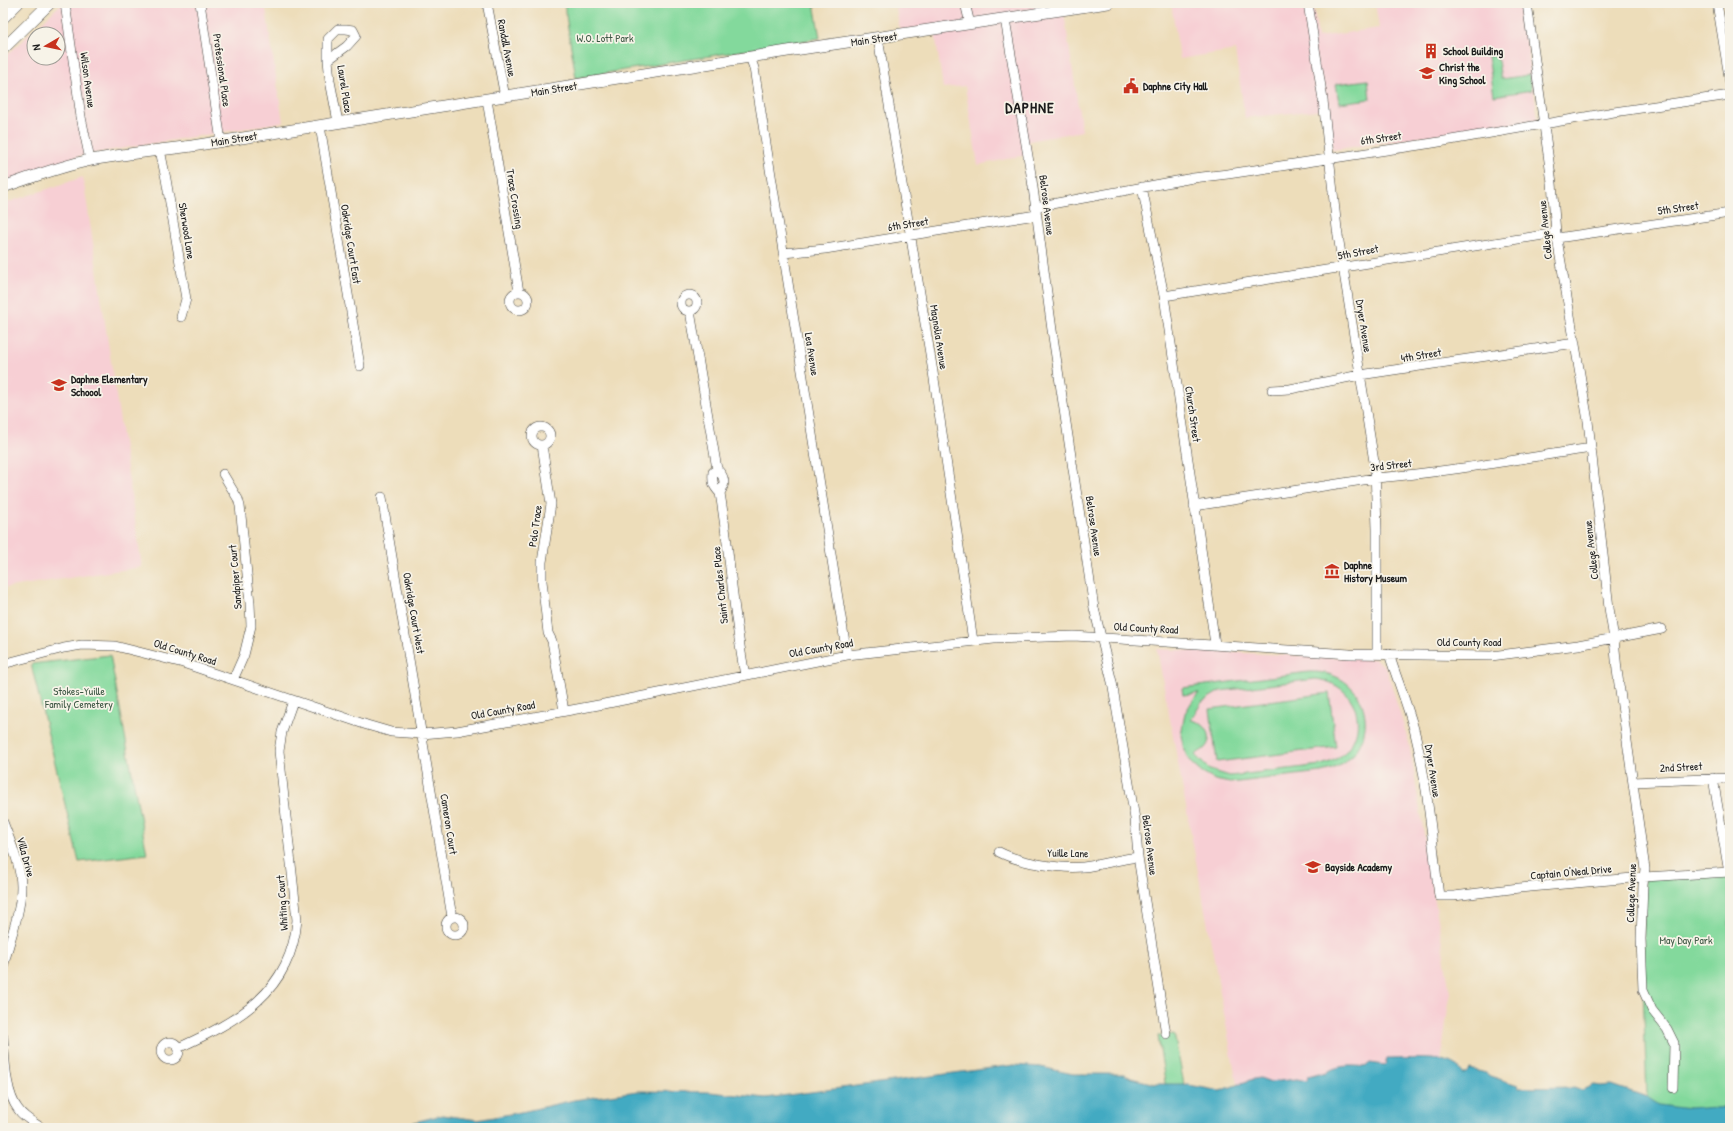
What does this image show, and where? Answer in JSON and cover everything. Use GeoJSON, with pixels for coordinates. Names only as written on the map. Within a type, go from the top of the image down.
{"type":"FeatureCollection","features":[{"type":"Feature","properties":{"kind":"main road"},"geometry":{"type":"LineString","coordinates":[[3,18],[18,3]]}},
{"type":"Feature","properties":{"kind":"main road"},"geometry":{"type":"LineString","coordinates":[[3,49],[50,3]]}},
{"type":"Feature","properties":{"kind":"main road","name":"Main Street"},"geometry":{"type":"LineString","coordinates":[[3,187],[47,172],[90,160],[320,126],[338,122],[487,105],[505,97],[750,57],[1005,19],[1078,5],[1108,3]]}},
{"type":"Feature","properties":{"kind":"street","name":"Wilson Avenue"},"geometry":{"type":"LineString","coordinates":[[65,3],[81,117],[90,160]]}},
{"type":"Feature","properties":{"kind":"street","name":"Professional Place"},"geometry":{"type":"LineString","coordinates":[[200,3],[221,141]]}},
{"type":"Feature","properties":{"kind":"street","name":"Randall Avenue"},"geometry":{"type":"LineString","coordinates":[[487,3],[505,97]]}},
{"type":"Feature","properties":{"kind":"street"},"geometry":{"type":"LineString","coordinates":[[965,3],[970,24]]}},
{"type":"Feature","properties":{"kind":"street","name":"Dryer Avenue"},"geometry":{"type":"LineString","coordinates":[[1308,3],[1323,100],[1337,229],[1376,478],[1376,654]]}},
{"type":"Feature","properties":{"kind":"street","name":"College Avenue"},"geometry":{"type":"LineString","coordinates":[[1527,3],[1553,190],[1557,235],[1591,448],[1609,608],[1645,868],[1642,885],[1641,939],[1643,990],[1652,1010],[1667,1029],[1674,1043],[1673,1088]]}},
{"type":"Feature","properties":{"kind":"street"},"geometry":{"type":"LineString","coordinates":[[1717,3],[1730,83]]}},
{"type":"Feature","properties":{"kind":"street","name":"Belrose Avenue"},"geometry":{"type":"LineString","coordinates":[[1005,19],[1036,211],[1094,608],[1112,682],[1135,819],[1138,857],[1166,1034]]}},
{"type":"Feature","properties":{"kind":"street","name":"Magnolia Avenue"},"geometry":{"type":"LineString","coordinates":[[878,38],[911,235],[973,641]]}},
{"type":"Feature","properties":{"kind":"street","name":"Lea Avenue"},"geometry":{"type":"LineString","coordinates":[[750,57],[754,68],[847,655]]}},
{"type":"Feature","properties":{"kind":"street","name":"Laurel Place"},"geometry":{"type":"LineString","coordinates":[[328,60],[330,81],[338,122]]}},
{"type":"Feature","properties":{"kind":"street","name":"6th Street"},"geometry":{"type":"LineString","coordinates":[[783,253],[825,249],[911,235],[1036,211],[1142,187],[1193,178],[1425,144],[1730,95]]}},
{"type":"Feature","properties":{"kind":"street","name":"Trace Crossing"},"geometry":{"type":"LineString","coordinates":[[487,105],[519,292]]}},
{"type":"Feature","properties":{"kind":"street","name":"Oakridge Court East"},"geometry":{"type":"LineString","coordinates":[[320,126],[360,366]]}},
{"type":"Feature","properties":{"kind":"street","name":"Sherwood Lane"},"geometry":{"type":"LineString","coordinates":[[160,150],[186,299],[181,317]]}},
{"type":"Feature","properties":{"kind":"street","name":"Church Street"},"geometry":{"type":"LineString","coordinates":[[1142,187],[1164,296],[1215,644]]}},
{"type":"Feature","properties":{"kind":"street","name":"5th Street"},"geometry":{"type":"LineString","coordinates":[[1164,296],[1344,268],[1370,262],[1557,235],[1730,213]]}},
{"type":"Feature","properties":{"kind":"street","name":"Saint Charles Place"},"geometry":{"type":"LineString","coordinates":[[690,311],[717,469],[725,480],[724,487],[720,493],[735,616],[745,675]]}},
{"type":"Feature","properties":{"kind":"street","name":"4th Street"},"geometry":{"type":"LineString","coordinates":[[1272,390],[1297,388],[1360,375],[1575,343]]}},
{"type":"Feature","properties":{"kind":"street","name":"Polo Trace"},"geometry":{"type":"LineString","coordinates":[[542,445],[551,504],[542,562],[542,581],[548,633],[552,640],[564,712]]}},
{"type":"Feature","properties":{"kind":"street","name":"3rd Street"},"geometry":{"type":"LineString","coordinates":[[1194,506],[1376,478],[1412,475],[1591,448]]}},
{"type":"Feature","properties":{"kind":"street","name":"Sandpiper Court"},"geometry":{"type":"LineString","coordinates":[[223,474],[238,499],[240,506],[250,603],[251,626],[248,641],[233,680]]}},
{"type":"Feature","properties":{"kind":"street","name":"Oakridge Court West"},"geometry":{"type":"LineString","coordinates":[[382,496],[422,734]]}},
{"type":"Feature","properties":{"kind":"street","name":"Old County Road"},"geometry":{"type":"LineString","coordinates":[[3,664],[64,648],[82,645],[115,646],[182,663],[293,701],[391,732],[422,734],[457,731],[564,712],[847,655],[973,641],[1054,636],[1102,637],[1350,654],[1500,655],[1614,639],[1662,629]]}},
{"type":"Feature","properties":{"kind":"street","name":"Dryer Avenue"},"geometry":{"type":"LineString","coordinates":[[1389,654],[1414,729],[1432,835],[1439,896]]}},
{"type":"Feature","properties":{"kind":"street","name":"Whiting Court"},"geometry":{"type":"LineString","coordinates":[[178,1048],[220,1029],[244,1012],[264,994],[280,976],[290,956],[296,939],[297,920],[279,751],[282,732],[293,701]]}},
{"type":"Feature","properties":{"kind":"street","name":"Cameron Court"},"geometry":{"type":"LineString","coordinates":[[422,734],[452,917]]}},
{"type":"Feature","properties":{"kind":"street"},"geometry":{"type":"LineString","coordinates":[[1713,778],[1729,872]]}},
{"type":"Feature","properties":{"kind":"street","name":"2nd Street"},"geometry":{"type":"LineString","coordinates":[[1633,782],[1730,778]]}},
{"type":"Feature","properties":{"kind":"street","name":"Villa Drive"},"geometry":{"type":"LineString","coordinates":[[3,822],[18,864],[21,887],[16,919],[3,969]]}},
{"type":"Feature","properties":{"kind":"street","name":"Yuille Lane"},"geometry":{"type":"LineString","coordinates":[[999,852],[1023,861],[1072,867],[1083,867],[1138,857]]}},
{"type":"Feature","properties":{"kind":"street","name":"Captain O'Neal Drive"},"geometry":{"type":"LineString","coordinates":[[1439,896],[1454,896],[1519,888],[1644,877],[1729,872]]}},
{"type":"Feature","properties":{"kind":"street"},"geometry":{"type":"LineString","coordinates":[[3,1037],[8,1082],[12,1096],[18,1110],[30,1121],[42,1128]]}},
{"type":"Feature","properties":{"kind":"shaded area"},"geometry":{"type":"Polygon","coordinates":[[[62,3],[265,3],[283,122],[83,155],[3,184],[3,59],[26,37],[26,66],[66,66],[66,26],[38,26],[62,3]]]}},
{"type":"Feature","properties":{"kind":"shaded area"},"geometry":{"type":"Polygon","coordinates":[[[895,3],[1126,3],[1064,13],[1082,131],[1029,141],[1031,154],[978,165],[965,86],[943,88],[934,26],[900,31],[895,3]]]}},
{"type":"Feature","properties":{"kind":"shaded area","name":"Christ the King School"},"geometry":{"type":"Polygon","coordinates":[[[1171,3],[1313,3],[1318,37],[1379,28],[1375,3],[1521,3],[1538,120],[1332,150],[1327,109],[1245,118],[1235,50],[1180,59],[1171,3]]]}},
{"type":"Feature","properties":{"kind":"shaded area","name":"Daphne Elementary Schoool"},"geometry":{"type":"Polygon","coordinates":[[[83,177],[142,567],[3,588],[3,204],[83,177]]]}},
{"type":"Feature","properties":{"kind":"shaded area","name":"Bayside Academy"},"geometry":{"type":"Polygon","coordinates":[[[1157,649],[1375,659],[1386,667],[1409,743],[1450,992],[1441,1061],[1428,1059],[1387,1059],[1385,1065],[1374,1063],[1365,1067],[1345,1067],[1325,1074],[1319,1073],[1307,1081],[1297,1079],[1271,1082],[1260,1078],[1237,1084],[1157,649]]]}},
{"type":"Feature","properties":{"kind":"green space","name":"W.O. Lott Park"},"geometry":{"type":"Polygon","coordinates":[[[564,3],[814,3],[820,38],[576,78],[564,3]]]}},
{"type":"Feature","properties":{"kind":"green space"},"geometry":{"type":"Polygon","coordinates":[[[1497,55],[1501,79],[1529,75],[1532,90],[1494,96],[1488,56],[1497,55]]]}},
{"type":"Feature","properties":{"kind":"green space"},"geometry":{"type":"Polygon","coordinates":[[[1368,80],[1370,99],[1339,103],[1336,84],[1368,80]]]}},
{"type":"Feature","properties":{"kind":"green space","name":"Stokes-Yuille Family Cemetery"},"geometry":{"type":"Polygon","coordinates":[[[110,655],[147,854],[79,862],[31,664],[110,655]]]}},
{"type":"Feature","properties":{"kind":"green space"},"geometry":{"type":"Polygon","coordinates":[[[1309,672],[1331,675],[1348,685],[1360,699],[1365,716],[1364,734],[1356,750],[1342,764],[1321,772],[1230,783],[1215,780],[1202,773],[1191,763],[1184,750],[1181,735],[1185,713],[1199,693],[1183,695],[1182,688],[1309,672]],[[1316,679],[1220,691],[1202,702],[1191,720],[1204,726],[1209,734],[1208,743],[1205,748],[1195,755],[1210,770],[1230,776],[1320,765],[1337,758],[1349,748],[1356,735],[1357,720],[1354,706],[1346,694],[1334,684],[1316,679]]]}},
{"type":"Feature","properties":{"kind":"green space"},"geometry":{"type":"Polygon","coordinates":[[[1329,693],[1336,747],[1217,762],[1210,709],[1329,693]]]}},
{"type":"Feature","properties":{"kind":"green space","name":"May Day Park"},"geometry":{"type":"Polygon","coordinates":[[[1729,873],[1730,1128],[1648,1122],[1643,990],[1644,877],[1729,873]]]}},
{"type":"Feature","properties":{"kind":"green space"},"geometry":{"type":"Polygon","coordinates":[[[1174,1034],[1184,1084],[1166,1089],[1158,1036],[1174,1034]]]}},
{"type":"Feature","properties":{"kind":"water"},"geometry":{"type":"Polygon","coordinates":[[[1387,1059],[1442,1060],[1456,1065],[1462,1073],[1466,1073],[1470,1069],[1486,1073],[1490,1076],[1518,1085],[1519,1088],[1574,1087],[1582,1090],[1593,1085],[1612,1085],[1647,1097],[1659,1105],[1689,1109],[1730,1106],[1730,1128],[392,1128],[442,1115],[478,1120],[574,1100],[638,1091],[710,1092],[766,1098],[1014,1065],[1041,1067],[1073,1074],[1124,1074],[1131,1078],[1155,1084],[1184,1084],[1220,1091],[1260,1078],[1271,1082],[1297,1079],[1307,1081],[1308,1076],[1319,1073],[1325,1074],[1338,1067],[1365,1067],[1370,1063],[1385,1065],[1387,1059]]]}},
{"type":"Feature","properties":{"kind":"place","name":"School Building"},"geometry":{"type":"Point","coordinates":[1431,51]}},
{"type":"Feature","properties":{"kind":"place","name":"Christ the King School"},"geometry":{"type":"Point","coordinates":[1427,73]}},
{"type":"Feature","properties":{"kind":"place","name":"Daphne City Hall"},"geometry":{"type":"Point","coordinates":[1131,86]}},
{"type":"Feature","properties":{"kind":"place","name":"Daphne Elementary Schoool"},"geometry":{"type":"Point","coordinates":[59,385]}},
{"type":"Feature","properties":{"kind":"place","name":"Daphne History Museum"},"geometry":{"type":"Point","coordinates":[1332,571]}},
{"type":"Feature","properties":{"kind":"place","name":"Bayside Academy"},"geometry":{"type":"Point","coordinates":[1313,867]}},
{"type":"Feature","properties":{"kind":"district","name":"DAPHNE"},"geometry":{"type":"Point","coordinates":[1030,108]}}]}
